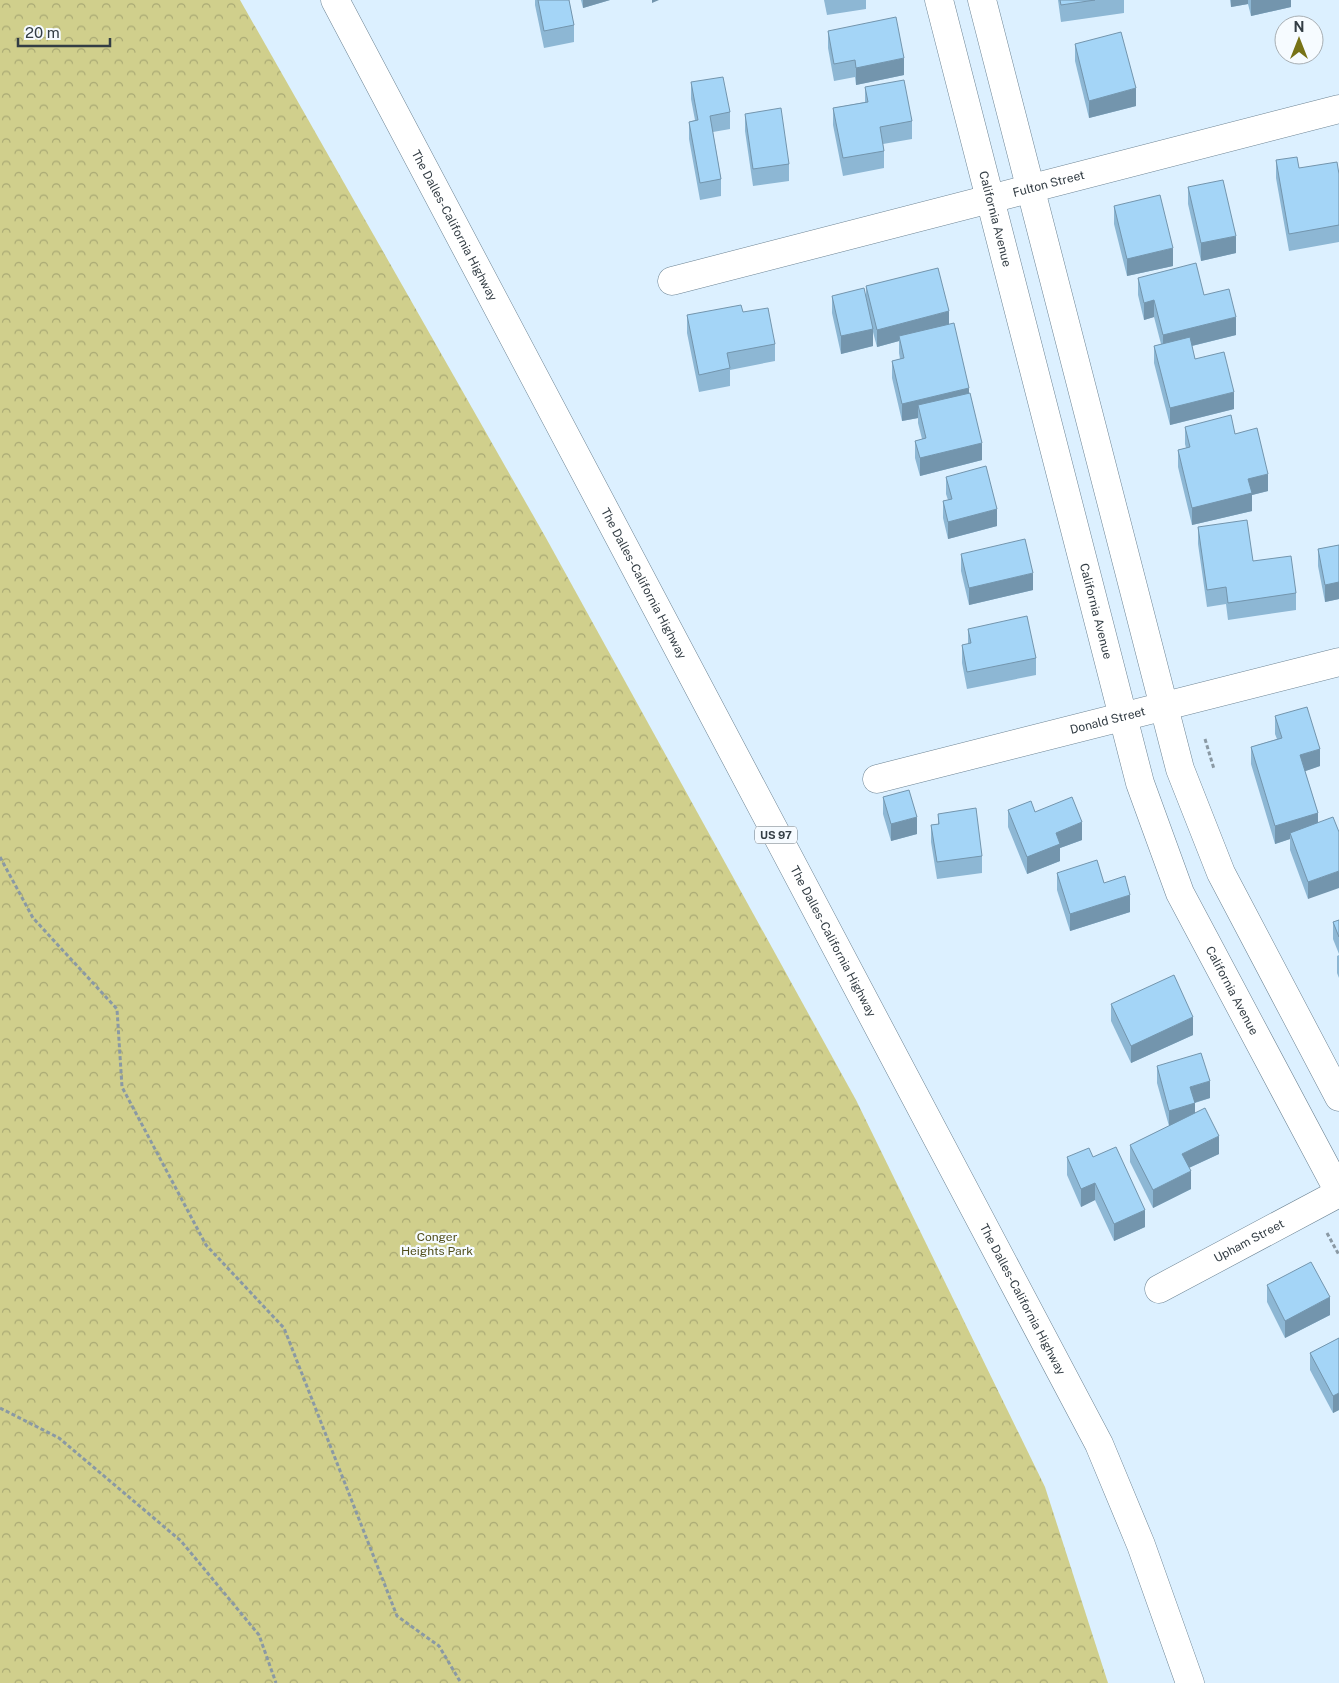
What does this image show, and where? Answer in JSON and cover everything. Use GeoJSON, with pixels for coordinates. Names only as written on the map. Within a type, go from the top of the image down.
{"type":"FeatureCollection","features":[{"type":"Feature","properties":{"kind":"main road","name":"The Dalles-California Highway"},"geometry":{"type":"LineString","coordinates":[[334,0],[1099,1444],[1142,1545],[1190,1683]]}},
{"type":"Feature","properties":{"kind":"main road","name":"California Avenue"},"geometry":{"type":"LineString","coordinates":[[939,0],[1140,784],[1180,893],[1339,1192]]}},
{"type":"Feature","properties":{"kind":"main road"},"geometry":{"type":"LineString","coordinates":[[982,0],[1029,189],[1180,768],[1221,873],[1339,1097]]}},
{"type":"Feature","properties":{"kind":"main road","name":"Fulton Street"},"geometry":{"type":"LineString","coordinates":[[672,281],[1339,109]]}},
{"type":"Feature","properties":{"kind":"main road","name":"Donald Street"},"geometry":{"type":"LineString","coordinates":[[877,779],[1339,662]]}},
{"type":"Feature","properties":{"kind":"main road","name":"Upham Street"},"geometry":{"type":"LineString","coordinates":[[1159,1289],[1339,1192]]}},
{"type":"Feature","properties":{"kind":"path"},"geometry":{"type":"LineString","coordinates":[[1194,700],[1217,777]]}},
{"type":"Feature","properties":{"kind":"path"},"geometry":{"type":"LineString","coordinates":[[0,857],[33,918],[117,1009],[122,1087],[206,1245],[284,1328],[398,1616],[439,1646],[461,1683]]}},
{"type":"Feature","properties":{"kind":"path"},"geometry":{"type":"LineString","coordinates":[[0,1408],[59,1438],[181,1541],[259,1635],[276,1683]]}},
{"type":"Feature","properties":{"kind":"green space","name":"Conger Heights Park"},"geometry":{"type":"Polygon","coordinates":[[[0,0],[240,0],[546,538],[856,1100],[1045,1487],[1108,1683],[0,1683],[0,0]]]}},
{"type":"Feature","properties":{"kind":"building"},"geometry":{"type":"Polygon","coordinates":[[[538,0],[569,0],[574,25],[544,31],[538,0]]]}},
{"type":"Feature","properties":{"kind":"building"},"geometry":{"type":"Polygon","coordinates":[[[1060,0],[1095,0],[1061,5],[1060,0]]]}},
{"type":"Feature","properties":{"kind":"building"},"geometry":{"type":"Polygon","coordinates":[[[896,17],[904,58],[856,68],[855,60],[834,64],[828,31],[896,17]]]}},
{"type":"Feature","properties":{"kind":"building"},"geometry":{"type":"Polygon","coordinates":[[[1121,32],[1136,88],[1089,101],[1075,44],[1121,32]]]}},
{"type":"Feature","properties":{"kind":"building"},"geometry":{"type":"Polygon","coordinates":[[[723,77],[730,112],[710,116],[721,179],[700,183],[689,122],[698,120],[691,82],[723,77]]]}},
{"type":"Feature","properties":{"kind":"building"},"geometry":{"type":"Polygon","coordinates":[[[904,80],[912,121],[880,127],[884,151],[843,158],[833,108],[868,102],[865,87],[904,80]]]}},
{"type":"Feature","properties":{"kind":"building"},"geometry":{"type":"Polygon","coordinates":[[[781,108],[789,164],[753,169],[745,114],[781,108]]]}},
{"type":"Feature","properties":{"kind":"building"},"geometry":{"type":"Polygon","coordinates":[[[1297,157],[1299,168],[1337,162],[1339,174],[1339,225],[1289,234],[1276,160],[1297,157]]]}},
{"type":"Feature","properties":{"kind":"building"},"geometry":{"type":"Polygon","coordinates":[[[1223,180],[1236,236],[1201,243],[1188,187],[1223,180]]]}},
{"type":"Feature","properties":{"kind":"building"},"geometry":{"type":"Polygon","coordinates":[[[1160,195],[1173,248],[1127,259],[1114,206],[1160,195]]]}},
{"type":"Feature","properties":{"kind":"building"},"geometry":{"type":"Polygon","coordinates":[[[1196,263],[1204,295],[1229,289],[1236,317],[1163,335],[1154,300],[1144,303],[1138,278],[1196,263]]]}},
{"type":"Feature","properties":{"kind":"building"},"geometry":{"type":"Polygon","coordinates":[[[938,268],[949,311],[877,330],[866,286],[938,268]]]}},
{"type":"Feature","properties":{"kind":"building"},"geometry":{"type":"Polygon","coordinates":[[[864,288],[873,329],[841,336],[832,296],[864,288]]]}},
{"type":"Feature","properties":{"kind":"building"},"geometry":{"type":"Polygon","coordinates":[[[741,305],[743,312],[768,308],[775,344],[727,353],[730,368],[699,375],[687,315],[741,305]]]}},
{"type":"Feature","properties":{"kind":"building"},"geometry":{"type":"Polygon","coordinates":[[[954,323],[969,388],[902,404],[892,361],[904,358],[899,336],[954,323]]]}},
{"type":"Feature","properties":{"kind":"building"},"geometry":{"type":"Polygon","coordinates":[[[1190,337],[1195,359],[1224,352],[1234,392],[1170,408],[1154,346],[1190,337]]]}},
{"type":"Feature","properties":{"kind":"building"},"geometry":{"type":"Polygon","coordinates":[[[970,393],[982,443],[920,458],[915,441],[926,438],[918,405],[970,393]]]}},
{"type":"Feature","properties":{"kind":"building"},"geometry":{"type":"Polygon","coordinates":[[[1231,415],[1235,434],[1257,428],[1268,474],[1248,479],[1252,493],[1192,508],[1178,450],[1190,447],[1185,427],[1231,415]]]}},
{"type":"Feature","properties":{"kind":"building"},"geometry":{"type":"Polygon","coordinates":[[[986,466],[997,509],[948,522],[943,501],[952,499],[946,477],[986,466]]]}},
{"type":"Feature","properties":{"kind":"building"},"geometry":{"type":"Polygon","coordinates":[[[1247,520],[1253,561],[1291,556],[1296,593],[1228,603],[1226,587],[1207,590],[1198,527],[1247,520]]]}},
{"type":"Feature","properties":{"kind":"building"},"geometry":{"type":"Polygon","coordinates":[[[1025,539],[1033,573],[969,588],[961,554],[1025,539]]]}},
{"type":"Feature","properties":{"kind":"building"},"geometry":{"type":"Polygon","coordinates":[[[1339,545],[1339,582],[1325,585],[1318,549],[1339,545]]]}},
{"type":"Feature","properties":{"kind":"building"},"geometry":{"type":"Polygon","coordinates":[[[1027,616],[1036,658],[967,672],[962,645],[971,643],[968,629],[1027,616]]]}},
{"type":"Feature","properties":{"kind":"building"},"geometry":{"type":"Polygon","coordinates":[[[1307,707],[1320,749],[1300,755],[1318,813],[1275,826],[1251,747],[1282,738],[1275,716],[1307,707]]]}},
{"type":"Feature","properties":{"kind":"building"},"geometry":{"type":"Polygon","coordinates":[[[909,790],[917,817],[891,824],[883,797],[909,790]]]}},
{"type":"Feature","properties":{"kind":"building"},"geometry":{"type":"Polygon","coordinates":[[[1072,797],[1082,822],[1056,833],[1060,844],[1027,857],[1008,810],[1031,801],[1035,812],[1072,797]]]}},
{"type":"Feature","properties":{"kind":"building"},"geometry":{"type":"Polygon","coordinates":[[[976,808],[982,856],[937,862],[931,825],[939,824],[938,814],[976,808]]]}},
{"type":"Feature","properties":{"kind":"building"},"geometry":{"type":"Polygon","coordinates":[[[1333,817],[1339,832],[1339,871],[1308,882],[1290,833],[1333,817]]]}},
{"type":"Feature","properties":{"kind":"building"},"geometry":{"type":"Polygon","coordinates":[[[1097,860],[1104,883],[1125,876],[1130,895],[1070,914],[1057,873],[1097,860]]]}},
{"type":"Feature","properties":{"kind":"building"},"geometry":{"type":"Polygon","coordinates":[[[1339,920],[1339,937],[1333,922],[1339,920]]]}},
{"type":"Feature","properties":{"kind":"building"},"geometry":{"type":"Polygon","coordinates":[[[1174,975],[1193,1017],[1131,1046],[1111,1004],[1174,975]]]}},
{"type":"Feature","properties":{"kind":"building"},"geometry":{"type":"Polygon","coordinates":[[[1201,1053],[1210,1081],[1190,1087],[1195,1103],[1169,1111],[1157,1066],[1201,1053]]]}},
{"type":"Feature","properties":{"kind":"building"},"geometry":{"type":"Polygon","coordinates":[[[1205,1108],[1219,1136],[1182,1154],[1191,1171],[1153,1190],[1130,1145],[1205,1108]]]}},
{"type":"Feature","properties":{"kind":"building"},"geometry":{"type":"Polygon","coordinates":[[[1116,1147],[1145,1210],[1114,1224],[1095,1183],[1081,1189],[1067,1157],[1089,1148],[1093,1157],[1116,1147]]]}},
{"type":"Feature","properties":{"kind":"building"},"geometry":{"type":"Polygon","coordinates":[[[1311,1262],[1330,1297],[1285,1321],[1267,1285],[1311,1262]]]}},
{"type":"Feature","properties":{"kind":"building"},"geometry":{"type":"Polygon","coordinates":[[[1339,1338],[1339,1393],[1333,1396],[1310,1353],[1339,1338]]]}}]}
